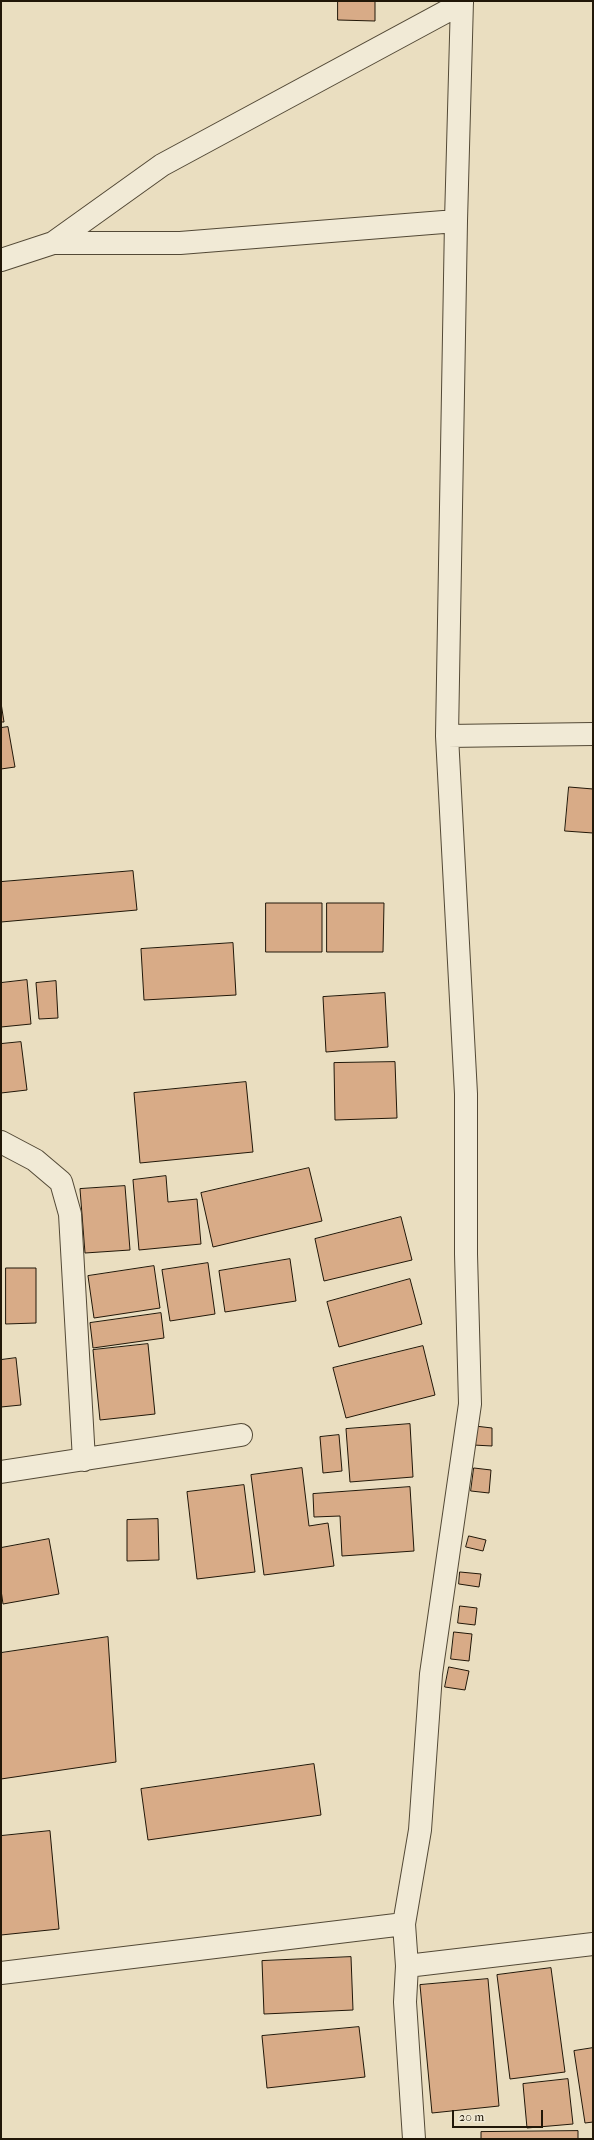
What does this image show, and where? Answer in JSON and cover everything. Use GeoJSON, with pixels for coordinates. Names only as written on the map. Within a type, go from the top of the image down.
{"type":"FeatureCollection","features":[{"type":"Feature","properties":{"kind":"street"},"geometry":{"type":"LineString","coordinates":[[414,2139],[405,2002],[407,1966],[404,1924],[420,1830],[430,1674],[470,1404],[466,1254],[466,1094],[448,736],[456,221],[462,2]]}},
{"type":"Feature","properties":{"kind":"street"},"geometry":{"type":"LineString","coordinates":[[1,260],[53,243],[162,165],[462,2]]}},
{"type":"Feature","properties":{"kind":"street"},"geometry":{"type":"LineString","coordinates":[[53,243],[180,243],[456,221]]}},
{"type":"Feature","properties":{"kind":"street"},"geometry":{"type":"LineString","coordinates":[[448,736],[593,734]]}},
{"type":"Feature","properties":{"kind":"street"},"geometry":{"type":"LineString","coordinates":[[1,1142],[36,1160],[61,1182],[70,1214],[84,1460]]}},
{"type":"Feature","properties":{"kind":"street"},"geometry":{"type":"LineString","coordinates":[[1,1472],[242,1435]]}},
{"type":"Feature","properties":{"kind":"street"},"geometry":{"type":"LineString","coordinates":[[1,1973],[404,1924]]}},
{"type":"Feature","properties":{"kind":"street"},"geometry":{"type":"LineString","coordinates":[[407,1966],[593,1944]]}},
{"type":"Feature","properties":{"kind":"building"},"geometry":{"type":"Polygon","coordinates":[[[338,1],[375,1],[375,21],[338,20],[338,1]]]}},
{"type":"Feature","properties":{"kind":"building"},"geometry":{"type":"Polygon","coordinates":[[[1,703],[4,722],[1,722],[1,703]]]}},
{"type":"Feature","properties":{"kind":"building"},"geometry":{"type":"Polygon","coordinates":[[[8,727],[15,767],[1,769],[1,728],[8,727]]]}},
{"type":"Feature","properties":{"kind":"building"},"geometry":{"type":"Polygon","coordinates":[[[569,787],[593,789],[593,833],[565,831],[569,787]]]}},
{"type":"Feature","properties":{"kind":"building"},"geometry":{"type":"Polygon","coordinates":[[[133,871],[137,910],[1,922],[1,882],[133,871]]]}},
{"type":"Feature","properties":{"kind":"building"},"geometry":{"type":"Polygon","coordinates":[[[266,903],[322,903],[322,952],[266,952],[266,903]]]}},
{"type":"Feature","properties":{"kind":"building"},"geometry":{"type":"Polygon","coordinates":[[[327,903],[384,903],[383,952],[327,952],[327,903]]]}},
{"type":"Feature","properties":{"kind":"building"},"geometry":{"type":"Polygon","coordinates":[[[233,943],[236,995],[144,1000],[141,949],[233,943]]]}},
{"type":"Feature","properties":{"kind":"building"},"geometry":{"type":"Polygon","coordinates":[[[27,980],[31,1024],[1,1027],[1,983],[27,980]]]}},
{"type":"Feature","properties":{"kind":"building"},"geometry":{"type":"Polygon","coordinates":[[[56,981],[58,1018],[39,1019],[36,983],[56,981]]]}},
{"type":"Feature","properties":{"kind":"building"},"geometry":{"type":"Polygon","coordinates":[[[385,993],[388,1047],[326,1052],[323,997],[385,993]]]}},
{"type":"Feature","properties":{"kind":"building"},"geometry":{"type":"Polygon","coordinates":[[[21,1042],[27,1090],[1,1093],[1,1044],[21,1042]]]}},
{"type":"Feature","properties":{"kind":"building"},"geometry":{"type":"Polygon","coordinates":[[[395,1062],[397,1118],[335,1120],[334,1063],[395,1062]]]}},
{"type":"Feature","properties":{"kind":"building"},"geometry":{"type":"Polygon","coordinates":[[[246,1082],[253,1152],[140,1163],[134,1093],[246,1082]]]}},
{"type":"Feature","properties":{"kind":"building"},"geometry":{"type":"Polygon","coordinates":[[[309,1168],[322,1221],[213,1247],[201,1193],[309,1168]]]}},
{"type":"Feature","properties":{"kind":"building"},"geometry":{"type":"Polygon","coordinates":[[[166,1176],[168,1202],[197,1199],[201,1244],[139,1250],[133,1180],[166,1176]]]}},
{"type":"Feature","properties":{"kind":"building"},"geometry":{"type":"Polygon","coordinates":[[[125,1186],[130,1250],[85,1253],[80,1189],[125,1186]]]}},
{"type":"Feature","properties":{"kind":"building"},"geometry":{"type":"Polygon","coordinates":[[[401,1217],[412,1260],[324,1281],[315,1239],[401,1217]]]}},
{"type":"Feature","properties":{"kind":"building"},"geometry":{"type":"Polygon","coordinates":[[[290,1259],[296,1301],[225,1312],[219,1271],[290,1259]]]}},
{"type":"Feature","properties":{"kind":"building"},"geometry":{"type":"Polygon","coordinates":[[[208,1263],[215,1314],[170,1321],[162,1270],[208,1263]]]}},
{"type":"Feature","properties":{"kind":"building"},"geometry":{"type":"Polygon","coordinates":[[[154,1266],[160,1308],[94,1318],[88,1276],[154,1266]]]}},
{"type":"Feature","properties":{"kind":"building"},"geometry":{"type":"Polygon","coordinates":[[[6,1268],[36,1268],[36,1323],[6,1324],[6,1268]]]}},
{"type":"Feature","properties":{"kind":"building"},"geometry":{"type":"Polygon","coordinates":[[[410,1279],[422,1324],[339,1347],[327,1302],[410,1279]]]}},
{"type":"Feature","properties":{"kind":"building"},"geometry":{"type":"Polygon","coordinates":[[[161,1313],[164,1338],[93,1348],[90,1323],[161,1313]]]}},
{"type":"Feature","properties":{"kind":"building"},"geometry":{"type":"Polygon","coordinates":[[[148,1344],[155,1414],[100,1420],[93,1350],[148,1344]]]}},
{"type":"Feature","properties":{"kind":"building"},"geometry":{"type":"Polygon","coordinates":[[[423,1346],[435,1395],[346,1418],[333,1368],[423,1346]]]}},
{"type":"Feature","properties":{"kind":"building"},"geometry":{"type":"Polygon","coordinates":[[[16,1358],[21,1405],[1,1407],[1,1360],[16,1358]]]}},
{"type":"Feature","properties":{"kind":"building"},"geometry":{"type":"Polygon","coordinates":[[[410,1424],[413,1477],[350,1482],[346,1429],[410,1424]]]}},
{"type":"Feature","properties":{"kind":"building"},"geometry":{"type":"Polygon","coordinates":[[[475,1426],[492,1428],[492,1446],[473,1445],[475,1426]]]}},
{"type":"Feature","properties":{"kind":"building"},"geometry":{"type":"Polygon","coordinates":[[[339,1435],[342,1471],[323,1473],[320,1437],[339,1435]]]}},
{"type":"Feature","properties":{"kind":"building"},"geometry":{"type":"Polygon","coordinates":[[[302,1468],[309,1526],[328,1523],[334,1566],[264,1575],[251,1475],[302,1468]]]}},
{"type":"Feature","properties":{"kind":"building"},"geometry":{"type":"Polygon","coordinates":[[[474,1468],[491,1470],[489,1493],[471,1491],[474,1468]]]}},
{"type":"Feature","properties":{"kind":"building"},"geometry":{"type":"Polygon","coordinates":[[[244,1485],[255,1572],[197,1579],[187,1492],[244,1485]]]}},
{"type":"Feature","properties":{"kind":"building"},"geometry":{"type":"Polygon","coordinates":[[[410,1487],[414,1551],[342,1556],[340,1516],[314,1517],[313,1494],[410,1487]]]}},
{"type":"Feature","properties":{"kind":"building"},"geometry":{"type":"Polygon","coordinates":[[[158,1519],[159,1560],[127,1561],[127,1520],[158,1519]]]}},
{"type":"Feature","properties":{"kind":"building"},"geometry":{"type":"Polygon","coordinates":[[[469,1536],[486,1540],[483,1551],[466,1547],[469,1536]]]}},
{"type":"Feature","properties":{"kind":"building"},"geometry":{"type":"Polygon","coordinates":[[[49,1539],[59,1594],[3,1604],[1,1590],[1,1548],[49,1539]]]}},
{"type":"Feature","properties":{"kind":"building"},"geometry":{"type":"Polygon","coordinates":[[[460,1572],[481,1574],[479,1587],[459,1584],[460,1572]]]}},
{"type":"Feature","properties":{"kind":"building"},"geometry":{"type":"Polygon","coordinates":[[[460,1606],[477,1608],[475,1625],[458,1623],[460,1606]]]}},
{"type":"Feature","properties":{"kind":"building"},"geometry":{"type":"Polygon","coordinates":[[[454,1632],[472,1634],[469,1661],[451,1659],[454,1632]]]}},
{"type":"Feature","properties":{"kind":"building"},"geometry":{"type":"Polygon","coordinates":[[[108,1637],[116,1762],[1,1779],[1,1653],[108,1637]]]}},
{"type":"Feature","properties":{"kind":"building"},"geometry":{"type":"Polygon","coordinates":[[[449,1667],[469,1671],[465,1690],[445,1687],[449,1667]]]}},
{"type":"Feature","properties":{"kind":"building"},"geometry":{"type":"Polygon","coordinates":[[[314,1764],[321,1815],[148,1840],[141,1789],[314,1764]]]}},
{"type":"Feature","properties":{"kind":"building"},"geometry":{"type":"Polygon","coordinates":[[[50,1831],[59,1929],[1,1935],[1,1836],[50,1831]]]}},
{"type":"Feature","properties":{"kind":"building"},"geometry":{"type":"Polygon","coordinates":[[[351,1957],[353,2010],[264,2014],[262,1961],[351,1957]]]}},
{"type":"Feature","properties":{"kind":"building"},"geometry":{"type":"Polygon","coordinates":[[[551,1968],[565,2072],[510,2079],[497,1975],[551,1968]]]}},
{"type":"Feature","properties":{"kind":"building"},"geometry":{"type":"Polygon","coordinates":[[[488,1979],[499,2106],[432,2113],[420,1985],[488,1979]]]}},
{"type":"Feature","properties":{"kind":"building"},"geometry":{"type":"Polygon","coordinates":[[[359,2027],[365,2077],[267,2088],[262,2036],[359,2027]]]}},
{"type":"Feature","properties":{"kind":"building"},"geometry":{"type":"Polygon","coordinates":[[[593,2048],[593,2122],[585,2123],[574,2051],[593,2048]]]}},
{"type":"Feature","properties":{"kind":"building"},"geometry":{"type":"Polygon","coordinates":[[[568,2079],[573,2124],[527,2128],[523,2084],[568,2079]]]}},
{"type":"Feature","properties":{"kind":"building"},"geometry":{"type":"Polygon","coordinates":[[[578,2131],[578,2139],[481,2139],[481,2132],[578,2131]]]}}]}
